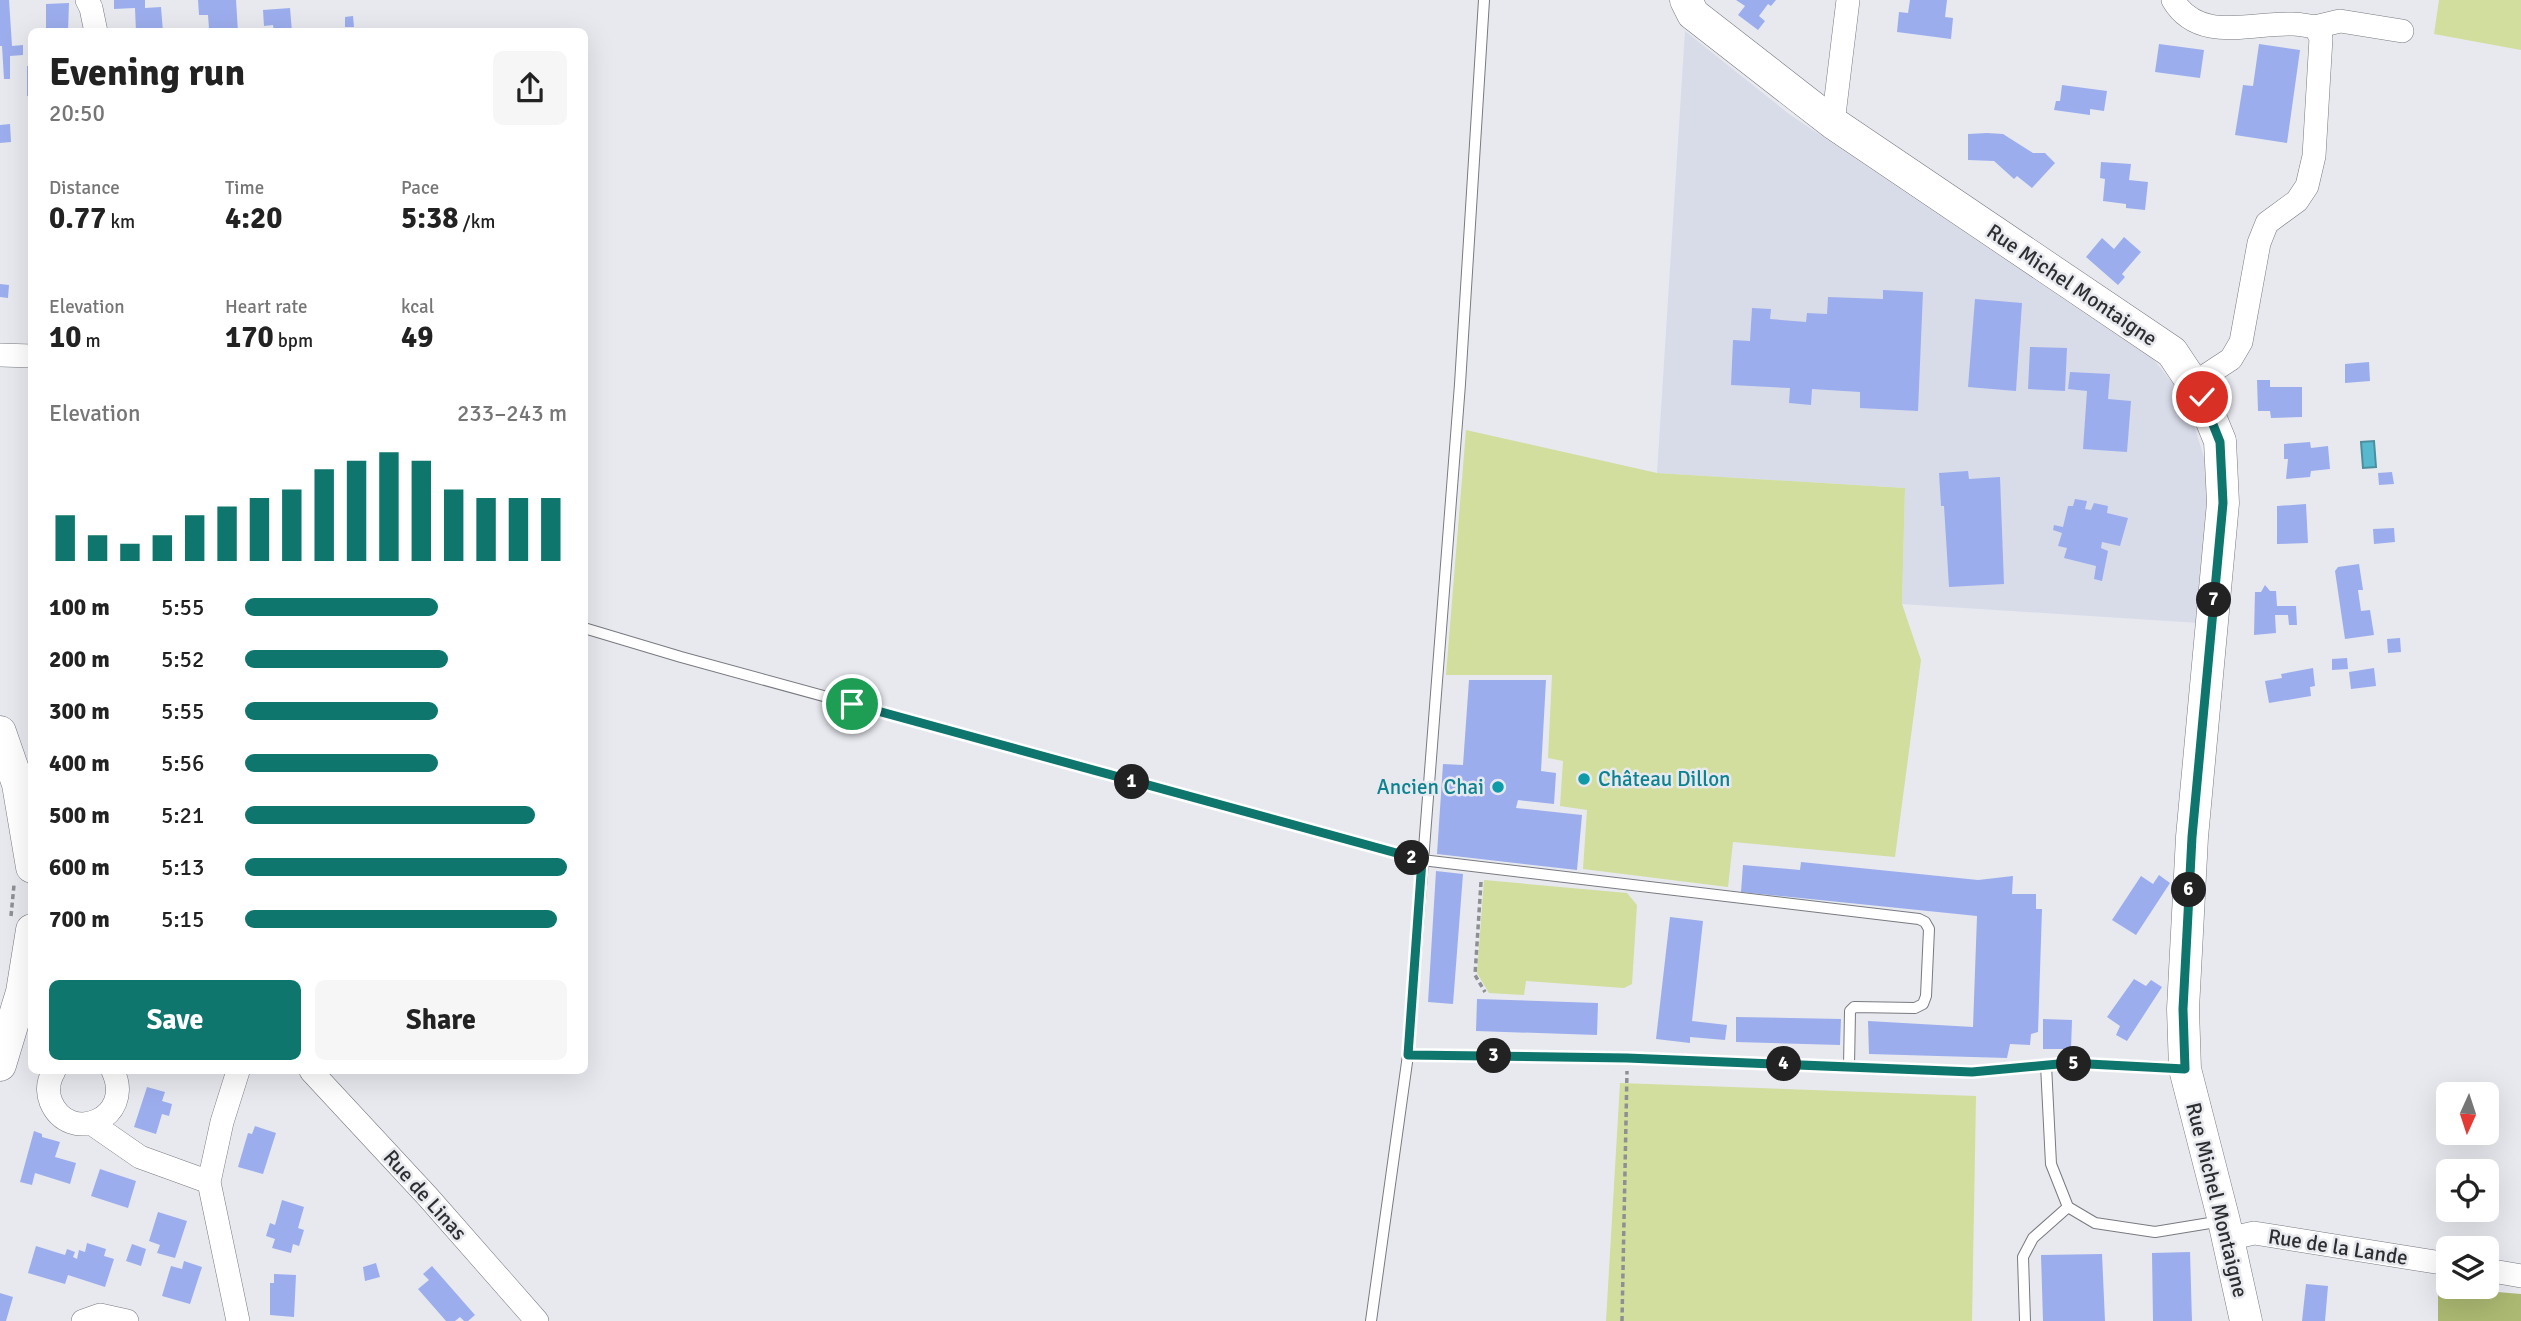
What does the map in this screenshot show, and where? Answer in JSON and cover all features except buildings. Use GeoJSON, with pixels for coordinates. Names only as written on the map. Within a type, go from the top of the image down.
{"type":"FeatureCollection","features":[{"type":"Feature","properties":{"kind":"street"},"geometry":{"type":"LineString","coordinates":[[87,0],[95,28]]}},
{"type":"Feature","properties":{"kind":"street","name":"Rue Michel Montaigne"},"geometry":{"type":"LineString","coordinates":[[1686,0],[1693,14],[1833,123],[2172,352],[2202,397],[2220,442],[2223,503],[2192,837],[2183,1009],[2185,1069],[2246,1321]]}},
{"type":"Feature","properties":{"kind":"street"},"geometry":{"type":"LineString","coordinates":[[1833,123],[1848,0]]}},
{"type":"Feature","properties":{"kind":"street"},"geometry":{"type":"LineString","coordinates":[[2172,0],[2191,19],[2208,26],[2230,29],[2292,24],[2315,27],[2340,21],[2402,31]]}},
{"type":"Feature","properties":{"kind":"street"},"geometry":{"type":"LineString","coordinates":[[2193,384],[2231,359],[2241,342],[2259,243],[2267,223],[2297,201],[2307,186],[2314,156],[2321,66],[2321,38],[2315,27]]}},
{"type":"Feature","properties":{"kind":"street"},"geometry":{"type":"LineString","coordinates":[[0,355],[28,356]]}},
{"type":"Feature","properties":{"kind":"street"},"geometry":{"type":"LineString","coordinates":[[0,733],[18,784],[23,871]]}},
{"type":"Feature","properties":{"kind":"street"},"geometry":{"type":"LineString","coordinates":[[0,1065],[22,992],[21,923]]}},
{"type":"Feature","properties":{"kind":"street"},"geometry":{"type":"LineString","coordinates":[[53,1074],[48,1086],[53,1107],[60,1116],[69,1121],[91,1123],[101,1119],[116,1103],[118,1081],[114,1074]]}},
{"type":"Feature","properties":{"kind":"street"},"geometry":{"type":"LineString","coordinates":[[237,1074],[222,1122],[209,1182],[238,1321]]}},
{"type":"Feature","properties":{"kind":"street","name":"Rue de Linas"},"geometry":{"type":"LineString","coordinates":[[314,1074],[410,1177],[537,1321]]}},
{"type":"Feature","properties":{"kind":"street"},"geometry":{"type":"LineString","coordinates":[[91,1123],[139,1157],[209,1182]]}},
{"type":"Feature","properties":{"kind":"street","name":"Rue de la Lande"},"geometry":{"type":"LineString","coordinates":[[2226,1230],[2436,1262]]}},
{"type":"Feature","properties":{"kind":"street"},"geometry":{"type":"LineString","coordinates":[[2499,1272],[2521,1276]]}},
{"type":"Feature","properties":{"kind":"street"},"geometry":{"type":"LineString","coordinates":[[83,1321],[100,1315],[127,1321]]}},
{"type":"Feature","properties":{"kind":"lane"},"geometry":{"type":"LineString","coordinates":[[1371,1321],[1408,1055],[1460,384],[1484,0]]}},
{"type":"Feature","properties":{"kind":"lane"},"geometry":{"type":"LineString","coordinates":[[588,629],[1422,860],[1919,919],[1929,929],[1926,996],[1923,1004],[1915,1008],[1854,1007],[1850,1011],[1849,1066]]}},
{"type":"Feature","properties":{"kind":"lane"},"geometry":{"type":"LineString","coordinates":[[1408,1055],[1627,1058],[1972,1072],[2069,1063],[2185,1069]]}},
{"type":"Feature","properties":{"kind":"lane"},"geometry":{"type":"LineString","coordinates":[[2046,1066],[2051,1164],[2068,1207],[2095,1223],[2155,1233],[2226,1230]]}},
{"type":"Feature","properties":{"kind":"lane"},"geometry":{"type":"LineString","coordinates":[[2025,1321],[2023,1257],[2033,1238],[2068,1207]]}},
{"type":"Feature","properties":{"kind":"path"},"geometry":{"type":"LineString","coordinates":[[1482,867],[1475,975],[1485,992]]}},
{"type":"Feature","properties":{"kind":"path"},"geometry":{"type":"LineString","coordinates":[[21,923],[23,871]]}},
{"type":"Feature","properties":{"kind":"path"},"geometry":{"type":"LineString","coordinates":[[1622,1321],[1627,1058]]}},
{"type":"Feature","properties":{"kind":"shaded area"},"geometry":{"type":"Polygon","coordinates":[[[1685,31],[1789,114],[2154,360],[2176,387],[2194,425],[2206,464],[2209,482],[2199,623],[1902,604],[1905,488],[1657,473],[1685,31]]]}},
{"type":"Feature","properties":{"kind":"green space"},"geometry":{"type":"Polygon","coordinates":[[[2439,0],[2521,0],[2521,50],[2434,34],[2439,0]]]}},
{"type":"Feature","properties":{"kind":"green space"},"geometry":{"type":"Polygon","coordinates":[[[1466,430],[1657,473],[1905,488],[1902,604],[1921,660],[1895,857],[1733,842],[1728,887],[1583,869],[1587,810],[1560,806],[1563,761],[1548,758],[1552,675],[1446,675],[1466,430]]]}},
{"type":"Feature","properties":{"kind":"green space"},"geometry":{"type":"Polygon","coordinates":[[[1484,880],[1627,893],[1637,905],[1632,984],[1624,988],[1526,981],[1524,995],[1489,993],[1477,973],[1484,880]]]}},
{"type":"Feature","properties":{"kind":"green space"},"geometry":{"type":"Polygon","coordinates":[[[1620,1083],[1976,1096],[1972,1321],[1606,1321],[1620,1083]]]}},
{"type":"Feature","properties":{"kind":"green space"},"geometry":{"type":"Polygon","coordinates":[[[2499,1292],[2521,1294],[2521,1321],[2438,1321],[2438,1299],[2499,1299],[2499,1292]]]}},
{"type":"Feature","properties":{"kind":"water"},"geometry":{"type":"Polygon","coordinates":[[[2374,441],[2376,467],[2363,468],[2361,442],[2374,441]]]}},
{"type":"Feature","properties":{"kind":"place","name":"Château Dillon"},"geometry":{"type":"Point","coordinates":[1584,779]}},
{"type":"Feature","properties":{"kind":"place","name":"Ancien Chai"},"geometry":{"type":"Point","coordinates":[1498,787]}},
{"type":"Feature","properties":{"kind":"route"},"geometry":{"type":"LineString","coordinates":[[852,704],[1422,860],[1408,1055],[1627,1058],[1972,1072],[2069,1063],[2185,1069],[2183,1009],[2192,837],[2223,503],[2220,442],[2202,397]]}}]}
